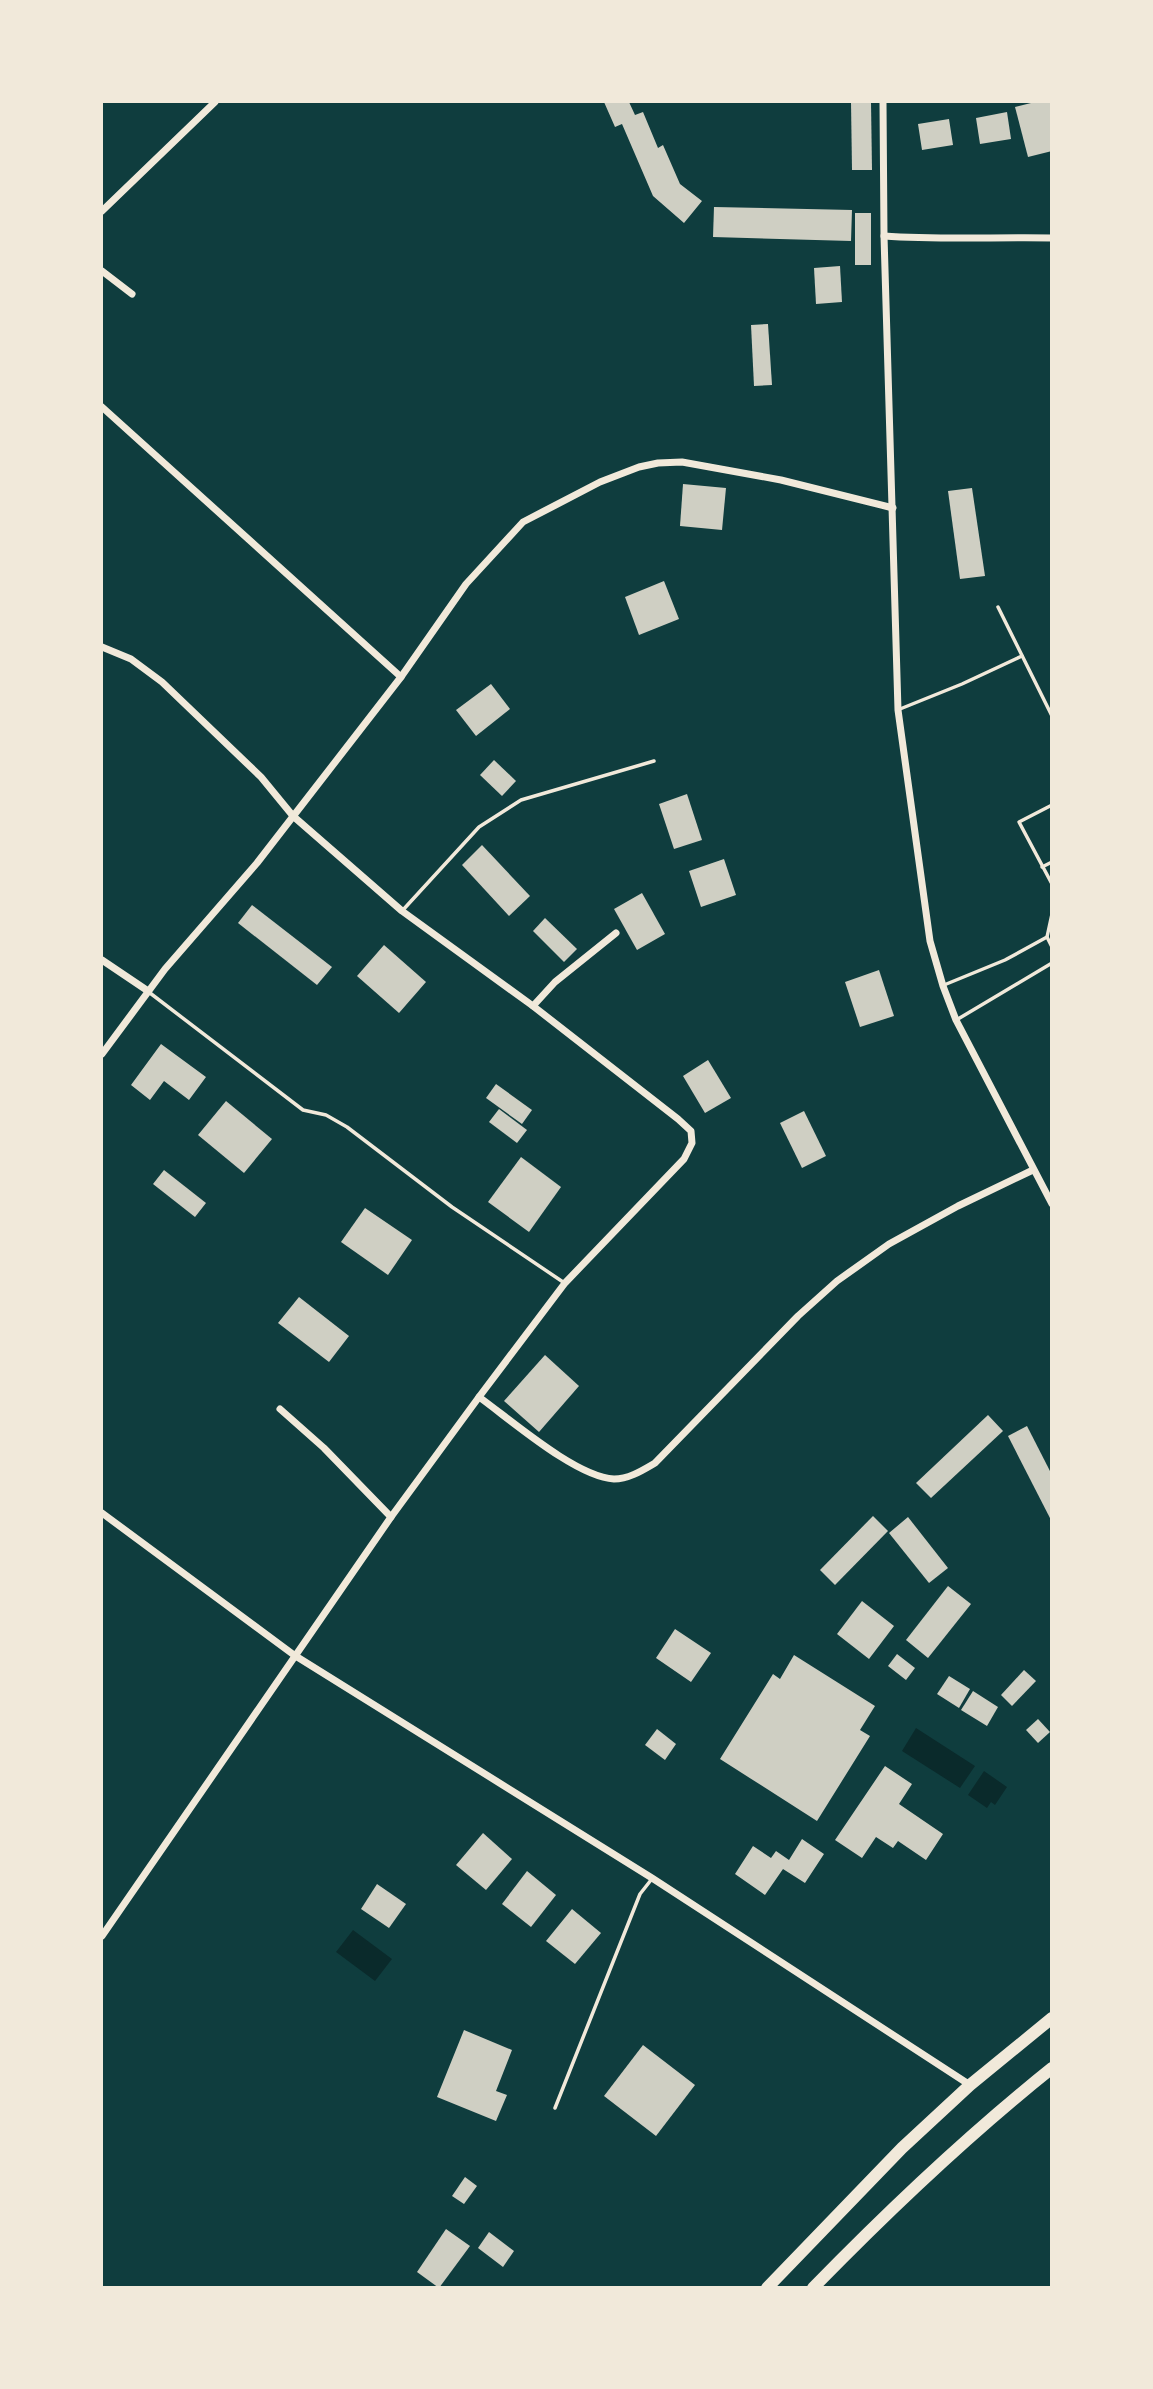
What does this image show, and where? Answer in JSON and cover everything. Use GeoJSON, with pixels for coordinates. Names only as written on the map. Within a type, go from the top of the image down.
{"type":"FeatureCollection","features":[{"type":"Feature","properties":{"kind":"main road"},"geometry":{"type":"LineString","coordinates":[[767,2287],[901,2148],[970,2085],[1052,2018]]}},
{"type":"Feature","properties":{"kind":"main road"},"geometry":{"type":"LineString","coordinates":[[813,2287],[890,2210],[997,2112],[1052,2068]]}},
{"type":"Feature","properties":{"kind":"street"},"geometry":{"type":"LineString","coordinates":[[102,211],[215,102]]}},
{"type":"Feature","properties":{"kind":"street"},"geometry":{"type":"LineString","coordinates":[[883,102],[884,236],[898,710],[929,941],[956,1020],[1052,1204]]}},
{"type":"Feature","properties":{"kind":"street"},"geometry":{"type":"LineString","coordinates":[[884,236],[1052,238]]}},
{"type":"Feature","properties":{"kind":"street"},"geometry":{"type":"LineString","coordinates":[[102,271],[132,295]]}},
{"type":"Feature","properties":{"kind":"street"},"geometry":{"type":"LineString","coordinates":[[102,407],[401,677]]}},
{"type":"Feature","properties":{"kind":"street"},"geometry":{"type":"LineString","coordinates":[[102,1054],[148,991],[257,863],[401,677],[466,583],[523,522],[600,482],[639,467],[682,462],[780,480],[893,508]]}},
{"type":"Feature","properties":{"kind":"street"},"geometry":{"type":"LineString","coordinates":[[102,647],[131,659],[162,682],[261,777],[293,816],[402,911],[533,1006],[678,1119],[691,1131],[692,1143],[684,1159],[565,1283],[479,1397],[294,1655],[102,1936]]}},
{"type":"Feature","properties":{"kind":"street"},"geometry":{"type":"LineString","coordinates":[[533,1006],[555,982],[616,933]]}},
{"type":"Feature","properties":{"kind":"street"},"geometry":{"type":"LineString","coordinates":[[102,960],[148,991]]}},
{"type":"Feature","properties":{"kind":"street"},"geometry":{"type":"LineString","coordinates":[[479,1397],[571,1463],[592,1473],[615,1479],[635,1474],[655,1463],[798,1316],[837,1281],[889,1244],[958,1206],[1033,1170]]}},
{"type":"Feature","properties":{"kind":"street"},"geometry":{"type":"LineString","coordinates":[[279,1409],[324,1448],[391,1517]]}},
{"type":"Feature","properties":{"kind":"street"},"geometry":{"type":"LineString","coordinates":[[102,1513],[294,1655],[652,1878],[970,2085]]}},
{"type":"Feature","properties":{"kind":"lane"},"geometry":{"type":"LineString","coordinates":[[998,607],[1052,716]]}},
{"type":"Feature","properties":{"kind":"lane"},"geometry":{"type":"LineString","coordinates":[[898,710],[1022,656]]}},
{"type":"Feature","properties":{"kind":"lane"},"geometry":{"type":"LineString","coordinates":[[402,911],[479,827],[521,800],[654,761]]}},
{"type":"Feature","properties":{"kind":"lane"},"geometry":{"type":"LineString","coordinates":[[1052,805],[1019,822],[1052,884]]}},
{"type":"Feature","properties":{"kind":"lane"},"geometry":{"type":"LineString","coordinates":[[1042,867],[1052,862]]}},
{"type":"Feature","properties":{"kind":"lane"},"geometry":{"type":"LineString","coordinates":[[1052,914],[1047,937],[1052,947]]}},
{"type":"Feature","properties":{"kind":"lane"},"geometry":{"type":"LineString","coordinates":[[943,986],[1005,960],[1047,937]]}},
{"type":"Feature","properties":{"kind":"lane"},"geometry":{"type":"LineString","coordinates":[[956,1020],[1052,963]]}},
{"type":"Feature","properties":{"kind":"lane"},"geometry":{"type":"LineString","coordinates":[[148,991],[303,1111],[326,1115],[347,1127],[452,1206],[565,1283]]}},
{"type":"Feature","properties":{"kind":"lane"},"geometry":{"type":"LineString","coordinates":[[555,2108],[640,1894],[652,1878]]}},
{"type":"Feature","properties":{"kind":"water"},"geometry":{"type":"Polygon","coordinates":[[[916,1728],[975,1766],[960,1788],[902,1751],[916,1728]]]}},
{"type":"Feature","properties":{"kind":"water"},"geometry":{"type":"Polygon","coordinates":[[[984,1771],[1007,1787],[995,1805],[991,1802],[987,1808],[968,1795],[984,1771]]]}},
{"type":"Feature","properties":{"kind":"water"},"geometry":{"type":"Polygon","coordinates":[[[353,1930],[392,1959],[375,1981],[336,1952],[353,1930]]]}},
{"type":"Feature","properties":{"kind":"building"},"geometry":{"type":"Polygon","coordinates":[[[604,102],[629,102],[635,115],[643,112],[658,148],[663,145],[680,184],[702,201],[684,223],[653,196],[622,124],[615,127],[604,102]]]}},
{"type":"Feature","properties":{"kind":"building"},"geometry":{"type":"Polygon","coordinates":[[[851,102],[871,102],[872,170],[852,170],[851,102]]]}},
{"type":"Feature","properties":{"kind":"building"},"geometry":{"type":"Polygon","coordinates":[[[1035,102],[1052,102],[1052,151],[1028,157],[1015,107],[1035,102]]]}},
{"type":"Feature","properties":{"kind":"building"},"geometry":{"type":"Polygon","coordinates":[[[1007,112],[1011,139],[980,144],[976,118],[1007,112]]]}},
{"type":"Feature","properties":{"kind":"building"},"geometry":{"type":"Polygon","coordinates":[[[949,119],[953,145],[922,150],[918,124],[949,119]]]}},
{"type":"Feature","properties":{"kind":"building"},"geometry":{"type":"Polygon","coordinates":[[[714,207],[852,210],[851,241],[713,237],[714,207]]]}},
{"type":"Feature","properties":{"kind":"building"},"geometry":{"type":"Polygon","coordinates":[[[855,213],[871,213],[871,265],[855,265],[855,213]]]}},
{"type":"Feature","properties":{"kind":"building"},"geometry":{"type":"Polygon","coordinates":[[[840,266],[842,302],[816,304],[814,268],[840,266]]]}},
{"type":"Feature","properties":{"kind":"building"},"geometry":{"type":"Polygon","coordinates":[[[768,324],[772,385],[754,386],[751,325],[768,324]]]}},
{"type":"Feature","properties":{"kind":"building"},"geometry":{"type":"Polygon","coordinates":[[[683,484],[726,488],[722,530],[680,526],[683,484]]]}},
{"type":"Feature","properties":{"kind":"building"},"geometry":{"type":"Polygon","coordinates":[[[972,488],[985,576],[960,579],[948,491],[972,488]]]}},
{"type":"Feature","properties":{"kind":"building"},"geometry":{"type":"Polygon","coordinates":[[[664,581],[679,619],[639,635],[625,597],[664,581]]]}},
{"type":"Feature","properties":{"kind":"building"},"geometry":{"type":"Polygon","coordinates":[[[491,684],[510,709],[476,736],[456,710],[491,684]]]}},
{"type":"Feature","properties":{"kind":"building"},"geometry":{"type":"Polygon","coordinates":[[[494,760],[516,781],[502,796],[480,775],[494,760]]]}},
{"type":"Feature","properties":{"kind":"building"},"geometry":{"type":"Polygon","coordinates":[[[687,794],[702,840],[674,849],[659,804],[687,794]]]}},
{"type":"Feature","properties":{"kind":"building"},"geometry":{"type":"Polygon","coordinates":[[[482,845],[530,896],[509,916],[462,865],[482,845]]]}},
{"type":"Feature","properties":{"kind":"building"},"geometry":{"type":"Polygon","coordinates":[[[724,859],[736,895],[701,907],[689,871],[724,859]]]}},
{"type":"Feature","properties":{"kind":"building"},"geometry":{"type":"Polygon","coordinates":[[[642,893],[665,934],[637,950],[614,909],[642,893]]]}},
{"type":"Feature","properties":{"kind":"building"},"geometry":{"type":"Polygon","coordinates":[[[252,905],[332,967],[317,985],[238,923],[252,905]]]}},
{"type":"Feature","properties":{"kind":"building"},"geometry":{"type":"Polygon","coordinates":[[[545,918],[577,949],[564,962],[533,931],[545,918]]]}},
{"type":"Feature","properties":{"kind":"building"},"geometry":{"type":"Polygon","coordinates":[[[384,945],[426,982],[399,1013],[357,976],[384,945]]]}},
{"type":"Feature","properties":{"kind":"building"},"geometry":{"type":"Polygon","coordinates":[[[879,970],[894,1016],[860,1027],[845,982],[879,970]]]}},
{"type":"Feature","properties":{"kind":"building"},"geometry":{"type":"Polygon","coordinates":[[[161,1044],[206,1077],[189,1100],[164,1081],[150,1100],[131,1085],[161,1044]]]}},
{"type":"Feature","properties":{"kind":"building"},"geometry":{"type":"Polygon","coordinates":[[[708,1060],[731,1098],[705,1113],[683,1076],[708,1060]]]}},
{"type":"Feature","properties":{"kind":"building"},"geometry":{"type":"Polygon","coordinates":[[[496,1084],[532,1110],[522,1124],[486,1098],[496,1084]]]}},
{"type":"Feature","properties":{"kind":"building"},"geometry":{"type":"Polygon","coordinates":[[[226,1101],[272,1139],[244,1173],[198,1135],[226,1101]]]}},
{"type":"Feature","properties":{"kind":"building"},"geometry":{"type":"Polygon","coordinates":[[[499,1109],[527,1130],[517,1143],[489,1122],[499,1109]]]}},
{"type":"Feature","properties":{"kind":"building"},"geometry":{"type":"Polygon","coordinates":[[[804,1111],[826,1156],[802,1168],[780,1123],[804,1111]]]}},
{"type":"Feature","properties":{"kind":"building"},"geometry":{"type":"Polygon","coordinates":[[[521,1157],[561,1187],[529,1232],[488,1202],[521,1157]]]}},
{"type":"Feature","properties":{"kind":"building"},"geometry":{"type":"Polygon","coordinates":[[[164,1170],[206,1203],[195,1217],[153,1184],[164,1170]]]}},
{"type":"Feature","properties":{"kind":"building"},"geometry":{"type":"Polygon","coordinates":[[[365,1208],[412,1240],[388,1275],[341,1242],[365,1208]]]}},
{"type":"Feature","properties":{"kind":"building"},"geometry":{"type":"Polygon","coordinates":[[[299,1297],[349,1336],[329,1362],[278,1323],[299,1297]]]}},
{"type":"Feature","properties":{"kind":"building"},"geometry":{"type":"Polygon","coordinates":[[[545,1355],[579,1386],[539,1432],[504,1401],[545,1355]]]}},
{"type":"Feature","properties":{"kind":"building"},"geometry":{"type":"Polygon","coordinates":[[[988,1415],[1003,1431],[931,1498],[916,1483],[988,1415]]]}},
{"type":"Feature","properties":{"kind":"building"},"geometry":{"type":"Polygon","coordinates":[[[1027,1426],[1052,1475],[1052,1522],[1008,1436],[1027,1426]]]}},
{"type":"Feature","properties":{"kind":"building"},"geometry":{"type":"Polygon","coordinates":[[[873,1516],[888,1531],[835,1585],[820,1570],[873,1516]]]}},
{"type":"Feature","properties":{"kind":"building"},"geometry":{"type":"Polygon","coordinates":[[[908,1517],[948,1568],[929,1583],[889,1533],[908,1517]]]}},
{"type":"Feature","properties":{"kind":"building"},"geometry":{"type":"Polygon","coordinates":[[[948,1586],[971,1604],[928,1658],[906,1640],[948,1586]]]}},
{"type":"Feature","properties":{"kind":"building"},"geometry":{"type":"Polygon","coordinates":[[[862,1601],[894,1626],[869,1659],[837,1634],[862,1601]]]}},
{"type":"Feature","properties":{"kind":"building"},"geometry":{"type":"Polygon","coordinates":[[[675,1629],[711,1653],[691,1682],[656,1658],[675,1629]]]}},
{"type":"Feature","properties":{"kind":"building"},"geometry":{"type":"Polygon","coordinates":[[[897,1654],[915,1668],[906,1680],[888,1666],[897,1654]]]}},
{"type":"Feature","properties":{"kind":"building"},"geometry":{"type":"Polygon","coordinates":[[[794,1655],[875,1706],[860,1730],[870,1736],[817,1821],[720,1759],[773,1674],[780,1679],[794,1655]]]}},
{"type":"Feature","properties":{"kind":"building"},"geometry":{"type":"Polygon","coordinates":[[[1024,1670],[1036,1681],[1012,1706],[1001,1695],[1024,1670]]]}},
{"type":"Feature","properties":{"kind":"building"},"geometry":{"type":"Polygon","coordinates":[[[949,1676],[970,1689],[959,1708],[937,1694],[949,1676]]]}},
{"type":"Feature","properties":{"kind":"building"},"geometry":{"type":"Polygon","coordinates":[[[973,1691],[998,1707],[987,1726],[961,1710],[973,1691]]]}},
{"type":"Feature","properties":{"kind":"building"},"geometry":{"type":"Polygon","coordinates":[[[1038,1719],[1050,1732],[1038,1743],[1026,1730],[1038,1719]]]}},
{"type":"Feature","properties":{"kind":"building"},"geometry":{"type":"Polygon","coordinates":[[[657,1729],[676,1744],[665,1760],[645,1745],[657,1729]]]}},
{"type":"Feature","properties":{"kind":"building"},"geometry":{"type":"Polygon","coordinates":[[[885,1766],[912,1784],[899,1804],[943,1834],[926,1860],[898,1841],[893,1848],[876,1837],[862,1858],[835,1840],[885,1766]]]}},
{"type":"Feature","properties":{"kind":"building"},"geometry":{"type":"Polygon","coordinates":[[[483,1833],[512,1859],[486,1890],[456,1865],[483,1833]]]}},
{"type":"Feature","properties":{"kind":"building"},"geometry":{"type":"Polygon","coordinates":[[[802,1839],[824,1854],[805,1883],[783,1869],[765,1895],[735,1874],[753,1846],[771,1858],[776,1851],[789,1860],[802,1839]]]}},
{"type":"Feature","properties":{"kind":"building"},"geometry":{"type":"Polygon","coordinates":[[[527,1871],[556,1895],[531,1927],[502,1904],[527,1871]]]}},
{"type":"Feature","properties":{"kind":"building"},"geometry":{"type":"Polygon","coordinates":[[[377,1884],[406,1904],[389,1928],[361,1909],[377,1884]]]}},
{"type":"Feature","properties":{"kind":"building"},"geometry":{"type":"Polygon","coordinates":[[[572,1909],[601,1933],[575,1964],[546,1941],[572,1909]]]}},
{"type":"Feature","properties":{"kind":"building"},"geometry":{"type":"Polygon","coordinates":[[[464,2030],[512,2050],[496,2091],[507,2095],[496,2121],[437,2097],[464,2030]]]}},
{"type":"Feature","properties":{"kind":"building"},"geometry":{"type":"Polygon","coordinates":[[[643,2045],[695,2085],[656,2136],[604,2096],[643,2045]]]}},
{"type":"Feature","properties":{"kind":"building"},"geometry":{"type":"Polygon","coordinates":[[[465,2177],[477,2186],[464,2204],[452,2196],[465,2177]]]}},
{"type":"Feature","properties":{"kind":"building"},"geometry":{"type":"Polygon","coordinates":[[[446,2229],[470,2246],[439,2288],[417,2272],[446,2229]]]}},
{"type":"Feature","properties":{"kind":"building"},"geometry":{"type":"Polygon","coordinates":[[[489,2232],[514,2251],[503,2267],[478,2248],[489,2232]]]}}]}
